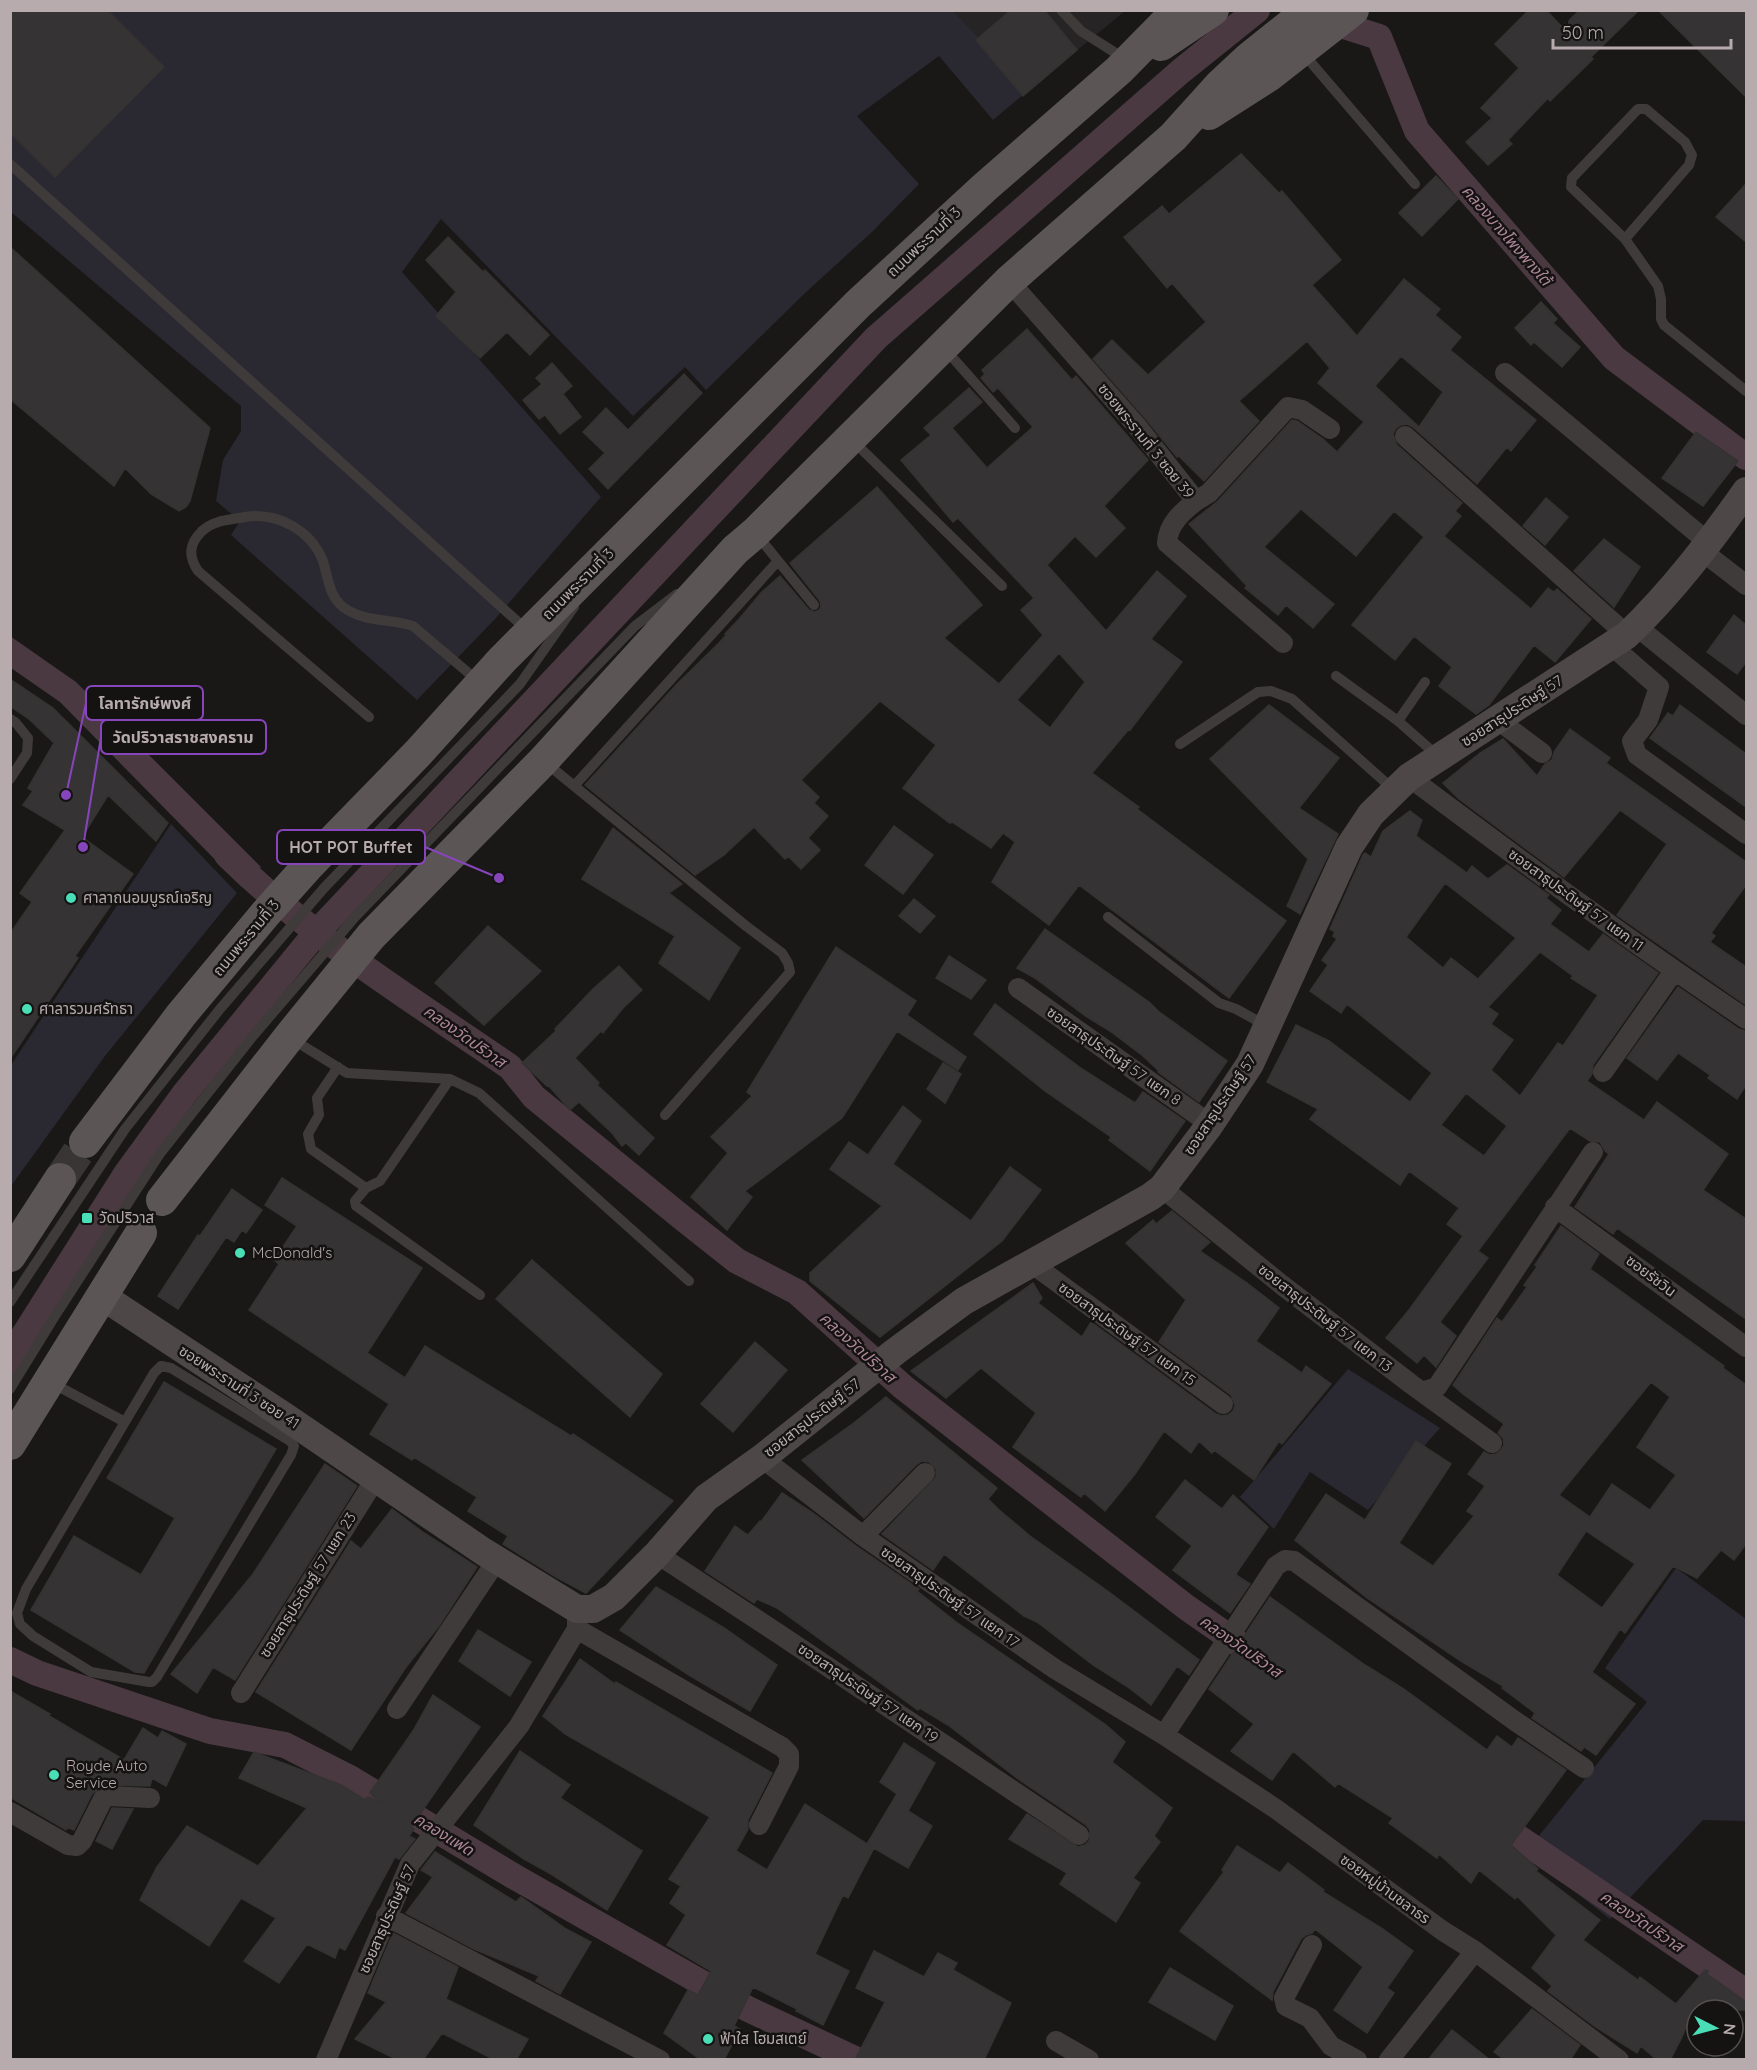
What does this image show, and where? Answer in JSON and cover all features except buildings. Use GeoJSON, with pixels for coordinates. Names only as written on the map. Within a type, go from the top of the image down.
{"type":"FeatureCollection","features":[{"type":"Feature","properties":{"kind":"main road","name":"ถนนพระรามที่ 3"},"geometry":{"type":"LineString","coordinates":[[85,1142],[181,1015],[276,922],[418,753],[530,632],[858,304],[985,187],[1124,66],[1178,10]]}},
{"type":"Feature","properties":{"kind":"main road","name":"ถนนพระรามที่ 3"},"geometry":{"type":"LineString","coordinates":[[1124,66],[1213,10]]}},
{"type":"Feature","properties":{"kind":"main road"},"geometry":{"type":"LineString","coordinates":[[162,1200],[289,1037],[331,964],[363,927],[543,761],[745,541],[1009,281],[1173,137],[1220,85],[1300,36],[1353,10]]}},
{"type":"Feature","properties":{"kind":"main road"},"geometry":{"type":"LineString","coordinates":[[18,1240],[60,1179]]}},
{"type":"Feature","properties":{"kind":"main road"},"geometry":{"type":"LineString","coordinates":[[10,1444],[141,1233]]}},
{"type":"Feature","properties":{"kind":"street","name":"ซอยพระรามที่ 3 ซอย 39"},"geometry":{"type":"LineString","coordinates":[[1009,281],[1136,425],[1196,501],[1180,513],[1168,533],[1167,543],[1283,643]]}},
{"type":"Feature","properties":{"kind":"street"},"geometry":{"type":"LineString","coordinates":[[1505,373],[1746,585]]}},
{"type":"Feature","properties":{"kind":"street"},"geometry":{"type":"LineString","coordinates":[[1196,501],[1209,492],[1288,407],[1302,410],[1330,429]]}},
{"type":"Feature","properties":{"kind":"street"},"geometry":{"type":"LineString","coordinates":[[1405,436],[1625,636],[1746,715]]}},
{"type":"Feature","properties":{"kind":"street","name":"ซอยสาธุประดิษฐ์ 57"},"geometry":{"type":"LineString","coordinates":[[326,2060],[410,1864],[519,1726],[577,1619],[614,1597],[657,1554],[706,1498],[762,1458],[964,1301],[1150,1197],[1162,1188],[1210,1124],[1250,1064],[1349,847],[1371,814],[1401,784],[1625,636],[1647,616],[1705,547],[1746,491]]}},
{"type":"Feature","properties":{"kind":"street"},"geometry":{"type":"LineString","coordinates":[[1625,636],[1659,687],[1647,720],[1632,741],[1637,755],[1746,834]]}},
{"type":"Feature","properties":{"kind":"street"},"geometry":{"type":"LineString","coordinates":[[1498,720],[1542,753]]}},
{"type":"Feature","properties":{"kind":"street","name":"ซอยสาธุประดิษฐ์ 57 แยก 11"},"geometry":{"type":"LineString","coordinates":[[1401,784],[1746,1019]]}},
{"type":"Feature","properties":{"kind":"street"},"geometry":{"type":"LineString","coordinates":[[1603,1072],[1674,971]]}},
{"type":"Feature","properties":{"kind":"street","name":"ซอยสาธุประดิษฐ์ 57 แยก 8"},"geometry":{"type":"LineString","coordinates":[[1018,988],[1210,1124]]}},
{"type":"Feature","properties":{"kind":"street"},"geometry":{"type":"LineString","coordinates":[[1422,1392],[1437,1387],[1593,1152]]}},
{"type":"Feature","properties":{"kind":"street","name":"ซอยสาธุประดิษฐ์ 57 แยก 13"},"geometry":{"type":"LineString","coordinates":[[1162,1188],[1292,1292],[1492,1443]]}},
{"type":"Feature","properties":{"kind":"street","name":"ซอยรัชวิน"},"geometry":{"type":"LineString","coordinates":[[1555,1207],[1746,1347]]}},
{"type":"Feature","properties":{"kind":"street","name":"ซอยสาธุประดิษฐ์ 57 แยก 15"},"geometry":{"type":"LineString","coordinates":[[1031,1263],[1224,1404]]}},
{"type":"Feature","properties":{"kind":"street","name":"ซอยพระรามที่ 3 ซอย 41"},"geometry":{"type":"LineString","coordinates":[[102,1296],[376,1478]]}},
{"type":"Feature","properties":{"kind":"street","name":"ซอยสาธุประดิษฐ์ 57 แยก 17"},"geometry":{"type":"LineString","coordinates":[[762,1458],[863,1536],[1055,1669],[1146,1725]]}},
{"type":"Feature","properties":{"kind":"street"},"geometry":{"type":"LineString","coordinates":[[863,1536],[925,1473]]}},
{"type":"Feature","properties":{"kind":"street"},"geometry":{"type":"LineString","coordinates":[[376,1478],[497,1560],[577,1619],[772,1741],[789,1754],[789,1766],[759,1825]]}},
{"type":"Feature","properties":{"kind":"street","name":"ซอยสาธุประดิษฐ์ 57 แยก 23"},"geometry":{"type":"LineString","coordinates":[[241,1693],[376,1478]]}},
{"type":"Feature","properties":{"kind":"street","name":"ซอยสาธุประดิษฐ์ 57 แยก 19"},"geometry":{"type":"LineString","coordinates":[[657,1554],[1078,1835]]}},
{"type":"Feature","properties":{"kind":"street"},"geometry":{"type":"LineString","coordinates":[[397,1709],[497,1560]]}},
{"type":"Feature","properties":{"kind":"street"},"geometry":{"type":"LineString","coordinates":[[1164,1735],[1276,1566],[1285,1560],[1294,1561],[1515,1722],[1584,1768]]}},
{"type":"Feature","properties":{"kind":"street","name":"ซอยหมู่บ้านชลาธร"},"geometry":{"type":"LineString","coordinates":[[1146,1725],[1276,1809],[1443,1932],[1475,1951],[1619,2060]]}},
{"type":"Feature","properties":{"kind":"street"},"geometry":{"type":"LineString","coordinates":[[10,1812],[68,1845],[77,1846],[82,1841],[103,1799],[109,1796],[150,1798]]}},
{"type":"Feature","properties":{"kind":"street"},"geometry":{"type":"LineString","coordinates":[[386,1916],[660,2060]]}},
{"type":"Feature","properties":{"kind":"street"},"geometry":{"type":"LineString","coordinates":[[1312,1945],[1284,1998],[1286,2006],[1310,2018],[1331,2046],[1357,2060]]}},
{"type":"Feature","properties":{"kind":"street"},"geometry":{"type":"LineString","coordinates":[[1389,2060],[1475,1951]]}},
{"type":"Feature","properties":{"kind":"street"},"geometry":{"type":"LineString","coordinates":[[1056,2041],[1089,2060]]}},
{"type":"Feature","properties":{"kind":"lane"},"geometry":{"type":"LineString","coordinates":[[1060,10],[1081,31],[1124,66]]}},
{"type":"Feature","properties":{"kind":"lane"},"geometry":{"type":"LineString","coordinates":[[1300,36],[1415,184]]}},
{"type":"Feature","properties":{"kind":"lane"},"geometry":{"type":"LineString","coordinates":[[1625,239],[1689,165],[1692,155],[1685,142],[1642,108],[1638,109],[1572,178],[1571,187],[1625,239],[1658,286],[1661,298],[1661,319],[1664,325],[1746,391]]}},
{"type":"Feature","properties":{"kind":"lane"},"geometry":{"type":"LineString","coordinates":[[10,164],[530,632]]}},
{"type":"Feature","properties":{"kind":"lane"},"geometry":{"type":"LineString","coordinates":[[942,346],[1016,428]]}},
{"type":"Feature","properties":{"kind":"lane"},"geometry":{"type":"LineString","coordinates":[[850,438],[1002,586]]}},
{"type":"Feature","properties":{"kind":"lane"},"geometry":{"type":"LineString","coordinates":[[369,717],[198,571],[190,556],[192,544],[210,524],[259,517],[285,522],[297,528],[316,548],[323,562],[331,591],[340,605],[360,616],[413,626],[480,684]]}},
{"type":"Feature","properties":{"kind":"lane"},"geometry":{"type":"LineString","coordinates":[[298,897],[520,684],[623,538]]}},
{"type":"Feature","properties":{"kind":"lane"},"geometry":{"type":"LineString","coordinates":[[363,927],[635,626],[745,541],[778,561],[814,605]]}},
{"type":"Feature","properties":{"kind":"lane"},"geometry":{"type":"LineString","coordinates":[[575,785],[778,561]]}},
{"type":"Feature","properties":{"kind":"lane"},"geometry":{"type":"LineString","coordinates":[[1336,676],[1398,721],[1440,757]]}},
{"type":"Feature","properties":{"kind":"lane"},"geometry":{"type":"LineString","coordinates":[[1398,721],[1425,682]]}},
{"type":"Feature","properties":{"kind":"lane"},"geometry":{"type":"LineString","coordinates":[[1180,744],[1258,692],[1270,691],[1292,699],[1401,784]]}},
{"type":"Feature","properties":{"kind":"lane"},"geometry":{"type":"LineString","coordinates":[[10,719],[28,738],[27,753],[10,779]]}},
{"type":"Feature","properties":{"kind":"lane"},"geometry":{"type":"LineString","coordinates":[[543,761],[782,953],[789,963],[790,972],[665,1115]]}},
{"type":"Feature","properties":{"kind":"lane"},"geometry":{"type":"LineString","coordinates":[[1108,917],[1219,1003],[1236,1009],[1268,1027]]}},
{"type":"Feature","properties":{"kind":"lane"},"geometry":{"type":"LineString","coordinates":[[10,1302],[124,1129],[220,1009],[276,922]]}},
{"type":"Feature","properties":{"kind":"lane"},"geometry":{"type":"LineString","coordinates":[[10,1389],[159,1155],[253,1036],[331,964]]}},
{"type":"Feature","properties":{"kind":"lane"},"geometry":{"type":"LineString","coordinates":[[289,1037],[347,1073],[450,1079],[479,1093],[689,1281]]}},
{"type":"Feature","properties":{"kind":"lane"},"geometry":{"type":"LineString","coordinates":[[338,1067],[317,1098],[320,1115],[308,1134],[311,1149],[366,1188]]}},
{"type":"Feature","properties":{"kind":"lane"},"geometry":{"type":"LineString","coordinates":[[450,1079],[380,1181],[366,1188],[355,1201],[356,1206],[480,1295]]}},
{"type":"Feature","properties":{"kind":"lane"},"geometry":{"type":"LineString","coordinates":[[165,1366],[290,1441],[294,1446],[285,1465],[152,1682],[91,1672],[33,1636],[20,1624],[17,1613],[26,1589],[125,1422],[158,1368],[165,1366]]}},
{"type":"Feature","properties":{"kind":"lane"},"geometry":{"type":"LineString","coordinates":[[49,1381],[125,1422]]}},
{"type":"Feature","properties":{"kind":"shaded area"},"geometry":{"type":"Polygon","coordinates":[[[10,11],[953,11],[1030,89],[993,120],[939,56],[857,116],[919,184],[873,231],[804,294],[706,390],[685,367],[633,416],[441,219],[402,272],[601,497],[495,619],[417,700],[231,535],[240,521],[216,501],[223,460],[241,431],[241,406],[11,212],[10,11]]]}},
{"type":"Feature","properties":{"kind":"shaded area"},"geometry":{"type":"Polygon","coordinates":[[[953,11],[1125,11],[1030,89],[953,11]]]}},
{"type":"Feature","properties":{"kind":"shaded area"},"geometry":{"type":"Polygon","coordinates":[[[10,636],[76,682],[261,867],[242,887],[60,702],[11,668],[10,636]]]}},
{"type":"Feature","properties":{"kind":"shaded area"},"geometry":{"type":"Polygon","coordinates":[[[171,824],[237,893],[105,1056],[11,1186],[11,1065],[171,824]]]}},
{"type":"Feature","properties":{"kind":"shaded area"},"geometry":{"type":"Polygon","coordinates":[[[19,1336],[34,1345],[11,1385],[11,1351],[19,1336]]]}},
{"type":"Feature","properties":{"kind":"shaded area"},"geometry":{"type":"Polygon","coordinates":[[[1348,1369],[1440,1428],[1368,1510],[1310,1472],[1274,1529],[1240,1497],[1348,1369]]]}},
{"type":"Feature","properties":{"kind":"shaded area"},"geometry":{"type":"Polygon","coordinates":[[[1676,1568],[1746,1619],[1746,1821],[1703,1820],[1610,1919],[1525,1853],[1647,1702],[1605,1668],[1676,1568]]]}},
{"type":"Feature","properties":{"kind":"waterway"},"geometry":{"type":"LineString","coordinates":[[10,1357],[126,1174],[185,1093],[316,933],[876,338],[1181,71],[1257,10]]}},
{"type":"Feature","properties":{"kind":"waterway","name":"คลองบางโพงพางใต้"},"geometry":{"type":"LineString","coordinates":[[1322,19],[1379,37],[1417,131],[1614,358],[1746,457]]}},
{"type":"Feature","properties":{"kind":"waterway","name":"คลองวัดปริวาส"},"geometry":{"type":"LineString","coordinates":[[227,855],[293,914],[328,941],[510,1067],[534,1097],[737,1261],[797,1292],[903,1387],[1186,1607],[1249,1651]]}},
{"type":"Feature","properties":{"kind":"waterway","name":"คลองแฟด"},"geometry":{"type":"LineString","coordinates":[[10,1660],[37,1673],[210,1731],[285,1745],[348,1777],[515,1877],[748,2009],[857,2060]]}},
{"type":"Feature","properties":{"kind":"waterway","name":"คลองวัดปริวาส"},"geometry":{"type":"LineString","coordinates":[[1488,1817],[1746,1992]]}},
{"type":"Feature","properties":{"kind":"tunnel"},"geometry":{"type":"LineString","coordinates":[[60,1179],[85,1142]]}},
{"type":"Feature","properties":{"kind":"place","name":"โลทารักษ์พงศ์"},"geometry":{"type":"Point","coordinates":[66,795]}},
{"type":"Feature","properties":{"kind":"place","name":"วัดปริวาสราชสงคราม"},"geometry":{"type":"Point","coordinates":[83,847]}},
{"type":"Feature","properties":{"kind":"place","name":"HOT POT Buffet"},"geometry":{"type":"Point","coordinates":[499,878]}},
{"type":"Feature","properties":{"kind":"place","name":"ศาลาถนอมบูรณ์เจริญ"},"geometry":{"type":"Point","coordinates":[71,898]}},
{"type":"Feature","properties":{"kind":"place","name":"ศาลารวมศรัทธา"},"geometry":{"type":"Point","coordinates":[27,1009]}},
{"type":"Feature","properties":{"kind":"place","name":"วัดปริวาส"},"geometry":{"type":"Point","coordinates":[87,1218]}},
{"type":"Feature","properties":{"kind":"place","name":"McDonald's"},"geometry":{"type":"Point","coordinates":[240,1253]}},
{"type":"Feature","properties":{"kind":"place","name":"Royde Auto Service"},"geometry":{"type":"Point","coordinates":[54,1775]}},
{"type":"Feature","properties":{"kind":"place","name":"ฟ้าใส โฮมสเตย์"},"geometry":{"type":"Point","coordinates":[708,2039]}}]}
